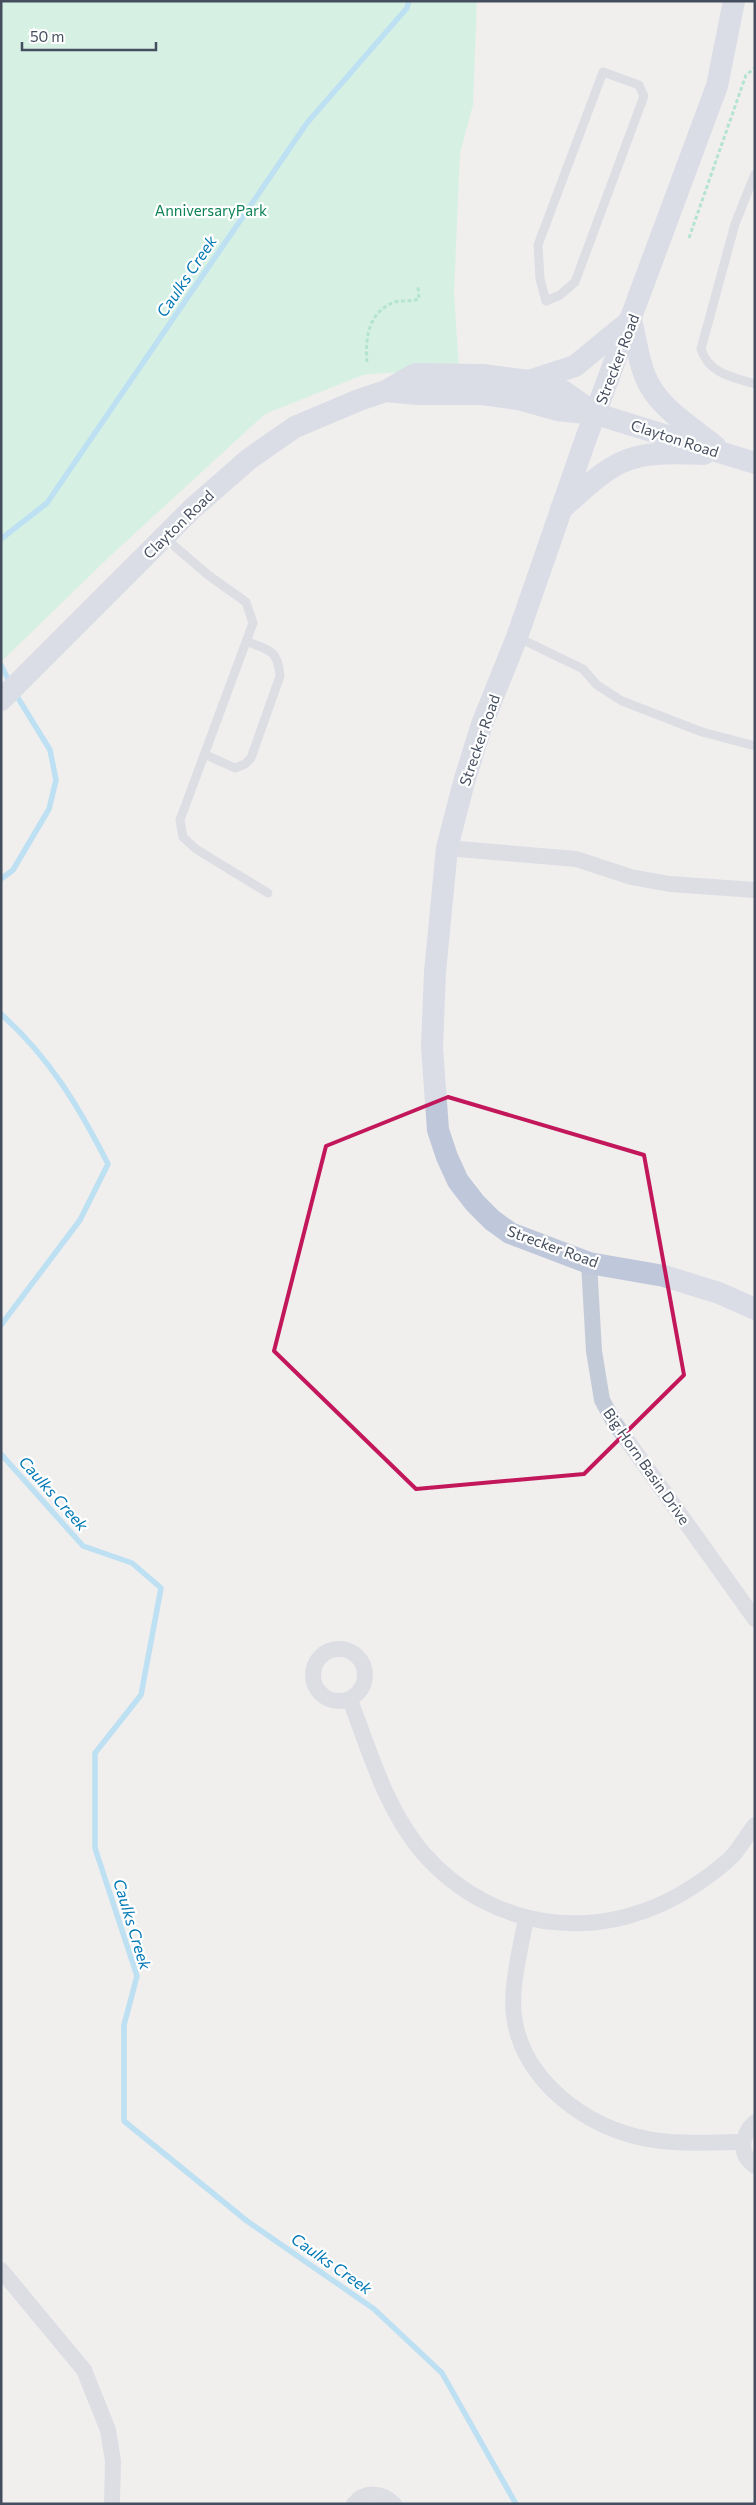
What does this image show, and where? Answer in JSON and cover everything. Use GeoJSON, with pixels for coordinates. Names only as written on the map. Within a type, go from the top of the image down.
{"type":"FeatureCollection","features":[{"type":"Feature","properties":{"kind":"main road","name":"Strecker Road"},"geometry":{"type":"LineString","coordinates":[[734,1],[717,86],[561,509],[517,637],[482,724],[464,782],[447,848],[436,972],[432,1047],[440,1139],[458,1181],[475,1203],[492,1220],[510,1234],[589,1263],[664,1276],[719,1293],[755,1309]]}},
{"type":"Feature","properties":{"kind":"main road"},"geometry":{"type":"LineString","coordinates":[[529,381],[574,366],[631,320],[641,364],[649,386],[664,406],[726,454]]}},
{"type":"Feature","properties":{"kind":"main road","name":"Clayton Road"},"geometry":{"type":"LineString","coordinates":[[1,700],[164,537],[249,459],[295,427],[386,391],[415,374],[483,375],[529,381],[563,391],[596,414]]}},
{"type":"Feature","properties":{"kind":"main road","name":"Clayton Road"},"geometry":{"type":"LineString","coordinates":[[386,391],[417,394],[482,394],[518,399],[557,410],[596,414],[755,463]]}},
{"type":"Feature","properties":{"kind":"main road"},"geometry":{"type":"LineString","coordinates":[[561,509],[605,472],[620,463],[638,457],[678,453],[726,454]]}},
{"type":"Feature","properties":{"kind":"street"},"geometry":{"type":"LineString","coordinates":[[447,848],[576,859],[631,877],[670,884],[755,890]]}},
{"type":"Feature","properties":{"kind":"street","name":"Big Horn Basin Drive"},"geometry":{"type":"LineString","coordinates":[[589,1263],[594,1351],[602,1400],[614,1422],[755,1619]]}},
{"type":"Feature","properties":{"kind":"street"},"geometry":{"type":"LineString","coordinates":[[350,1700],[386,1792],[408,1832],[423,1852],[462,1889],[490,1906],[526,1918],[558,1924],[590,1924],[622,1919],[651,1909],[680,1895],[708,1875],[735,1853],[755,1825]]}},
{"type":"Feature","properties":{"kind":"street"},"geometry":{"type":"LineString","coordinates":[[526,1918],[514,1998],[514,2015],[517,2031],[526,2051],[539,2073],[557,2094],[578,2112],[601,2124],[646,2139],[668,2142],[742,2142]]}},
{"type":"Feature","properties":{"kind":"street"},"geometry":{"type":"LineString","coordinates":[[755,2122],[748,2128],[742,2142],[746,2158],[755,2166]]}},
{"type":"Feature","properties":{"kind":"street"},"geometry":{"type":"LineString","coordinates":[[1,2270],[84,2370],[108,2430],[113,2461],[112,2504]]}},
{"type":"Feature","properties":{"kind":"street"},"geometry":{"type":"LineString","coordinates":[[354,2504],[365,2495],[374,2494],[389,2499],[394,2504]]}},
{"type":"Feature","properties":{"kind":"lane"},"geometry":{"type":"LineString","coordinates":[[603,72],[639,85],[644,96],[576,282],[560,295],[546,301],[540,279],[538,245],[603,72]]}},
{"type":"Feature","properties":{"kind":"lane"},"geometry":{"type":"LineString","coordinates":[[755,174],[736,224],[701,349],[703,357],[712,369],[755,384]]}},
{"type":"Feature","properties":{"kind":"lane"},"geometry":{"type":"LineString","coordinates":[[164,537],[208,575],[246,602],[253,623],[248,642],[180,820],[183,837],[196,849],[268,893]]}},
{"type":"Feature","properties":{"kind":"lane"},"geometry":{"type":"LineString","coordinates":[[517,637],[583,668],[597,685],[622,700],[702,732],[755,746]]}},
{"type":"Feature","properties":{"kind":"lane"},"geometry":{"type":"LineString","coordinates":[[206,755],[234,768],[252,758],[280,676],[279,662],[271,650],[248,642]]}},
{"type":"Feature","properties":{"kind":"path"},"geometry":{"type":"LineString","coordinates":[[689,238],[746,76],[755,68]]}},
{"type":"Feature","properties":{"kind":"path"},"geometry":{"type":"LineString","coordinates":[[367,362],[368,330],[376,316],[396,302],[419,299],[418,287]]}},
{"type":"Feature","properties":{"kind":"highlighted area"},"geometry":{"type":"Polygon","coordinates":[[[448,1097],[644,1155],[684,1375],[584,1474],[416,1489],[274,1351],[326,1146],[448,1097]]]}},
{"type":"Feature","properties":{"kind":"green space","name":"AnniversaryPark"},"geometry":{"type":"Polygon","coordinates":[[[1,1],[477,1],[473,105],[460,153],[454,293],[459,367],[363,375],[265,414],[108,558],[1,662],[1,1]]]}},
{"type":"Feature","properties":{"kind":"waterway","name":"Caulks Creek"},"geometry":{"type":"LineString","coordinates":[[1,539],[47,503],[307,123],[407,8],[409,1]]}},
{"type":"Feature","properties":{"kind":"waterway","name":"Caulks Creek"},"geometry":{"type":"LineString","coordinates":[[1,665],[10,683]]}},
{"type":"Feature","properties":{"kind":"waterway","name":"Caulks Creek"},"geometry":{"type":"LineString","coordinates":[[1,879],[13,870],[49,809],[56,780],[50,750],[15,693]]}},
{"type":"Feature","properties":{"kind":"waterway","name":"Caulks Creek"},"geometry":{"type":"LineString","coordinates":[[1,1014],[34,1048],[62,1084],[108,1164],[80,1220],[1,1325]]}},
{"type":"Feature","properties":{"kind":"waterway","name":"Caulks Creek"},"geometry":{"type":"LineString","coordinates":[[1,1454],[83,1546],[132,1563],[161,1588],[141,1695],[95,1753],[95,1848],[137,1976],[124,2025],[124,2121],[247,2221],[374,2309],[442,2373],[516,2504]]}}]}
